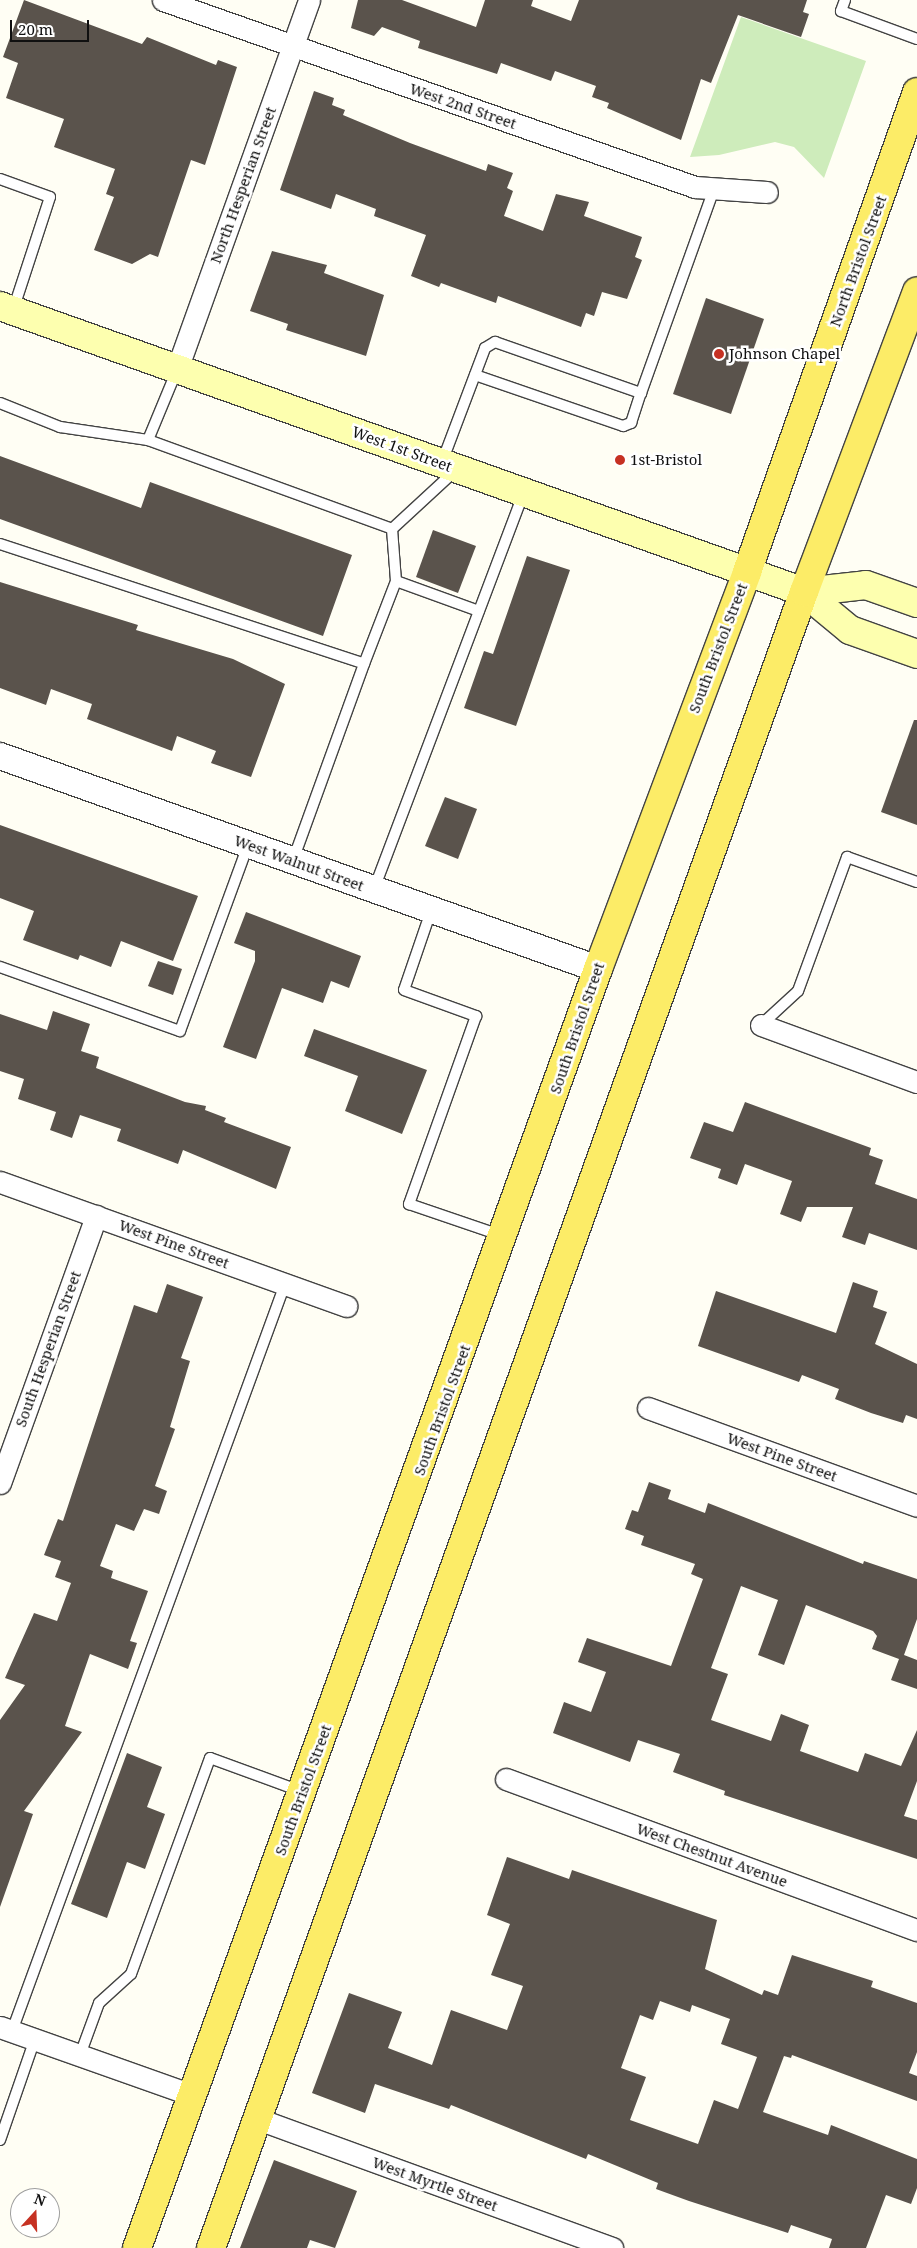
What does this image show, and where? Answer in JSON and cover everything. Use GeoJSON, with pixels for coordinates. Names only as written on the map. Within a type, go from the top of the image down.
{"type":"FeatureCollection","features":[{"type":"Feature","properties":{"kind":"main road","name":"North Bristol Street"},"geometry":{"type":"LineString","coordinates":[[747,572],[917,92]]}},
{"type":"Feature","properties":{"kind":"main road"},"geometry":{"type":"LineString","coordinates":[[211,2248],[804,592],[917,292]]}},
{"type":"Feature","properties":{"kind":"main road","name":"West 1st Street"},"geometry":{"type":"LineString","coordinates":[[6,308],[804,592],[850,630],[917,654]]}},
{"type":"Feature","properties":{"kind":"main road","name":"South Bristol Street"},"geometry":{"type":"LineString","coordinates":[[137,2248],[504,1236],[598,969],[747,572]]}},
{"type":"Feature","properties":{"kind":"main road","name":"West 1st Street"},"geometry":{"type":"LineString","coordinates":[[804,592],[866,585],[917,604]]}},
{"type":"Feature","properties":{"kind":"street","name":"West 2nd Street"},"geometry":{"type":"LineString","coordinates":[[163,0],[694,187],[767,192]]}},
{"type":"Feature","properties":{"kind":"street","name":"North Hesperian Street"},"geometry":{"type":"LineString","coordinates":[[177,369],[309,0]]}},
{"type":"Feature","properties":{"kind":"street","name":"West Walnut Street"},"geometry":{"type":"LineString","coordinates":[[0,756],[598,969]]}},
{"type":"Feature","properties":{"kind":"street"},"geometry":{"type":"LineString","coordinates":[[762,1025],[917,1082]]}},
{"type":"Feature","properties":{"kind":"street","name":"West Pine Street"},"geometry":{"type":"LineString","coordinates":[[0,1182],[347,1306]]}},
{"type":"Feature","properties":{"kind":"street","name":"South Hesperian Street"},"geometry":{"type":"LineString","coordinates":[[0,1483],[96,1216]]}},
{"type":"Feature","properties":{"kind":"street","name":"West Pine Street"},"geometry":{"type":"LineString","coordinates":[[648,1408],[917,1506]]}},
{"type":"Feature","properties":{"kind":"street","name":"West Chestnut Avenue"},"geometry":{"type":"LineString","coordinates":[[506,1779],[917,1930]]}},
{"type":"Feature","properties":{"kind":"street"},"geometry":{"type":"LineString","coordinates":[[6,2029],[192,2095]]}},
{"type":"Feature","properties":{"kind":"street","name":"West Myrtle Street"},"geometry":{"type":"LineString","coordinates":[[258,2119],[612,2248]]}},
{"type":"Feature","properties":{"kind":"lane"},"geometry":{"type":"LineString","coordinates":[[845,0],[841,12],[917,39]]}},
{"type":"Feature","properties":{"kind":"lane"},"geometry":{"type":"LineString","coordinates":[[0,180],[50,197],[6,308]]}},
{"type":"Feature","properties":{"kind":"lane"},"geometry":{"type":"LineString","coordinates":[[475,375],[623,426],[631,423],[714,189]]}},
{"type":"Feature","properties":{"kind":"lane"},"geometry":{"type":"LineString","coordinates":[[292,861],[396,581],[392,529],[450,466],[475,375],[485,348],[495,342],[641,393]]}},
{"type":"Feature","properties":{"kind":"lane"},"geometry":{"type":"LineString","coordinates":[[148,440],[177,369]]}},
{"type":"Feature","properties":{"kind":"lane"},"geometry":{"type":"LineString","coordinates":[[0,403],[60,427],[148,440],[392,529]]}},
{"type":"Feature","properties":{"kind":"lane"},"geometry":{"type":"LineString","coordinates":[[374,890],[524,492]]}},
{"type":"Feature","properties":{"kind":"lane"},"geometry":{"type":"LineString","coordinates":[[0,544],[364,664]]}},
{"type":"Feature","properties":{"kind":"lane"},"geometry":{"type":"LineString","coordinates":[[396,581],[479,611]]}},
{"type":"Feature","properties":{"kind":"lane"},"geometry":{"type":"LineString","coordinates":[[0,967],[180,1030],[248,845]]}},
{"type":"Feature","properties":{"kind":"lane"},"geometry":{"type":"LineString","coordinates":[[762,1025],[798,991],[847,857],[917,882]]}},
{"type":"Feature","properties":{"kind":"lane"},"geometry":{"type":"LineString","coordinates":[[431,910],[404,990],[476,1016],[409,1204],[504,1236]]}},
{"type":"Feature","properties":{"kind":"lane"},"geometry":{"type":"LineString","coordinates":[[6,2029],[285,1284]]}},
{"type":"Feature","properties":{"kind":"lane"},"geometry":{"type":"LineString","coordinates":[[80,2055],[99,2003],[131,1974],[210,1758],[303,1792]]}},
{"type":"Feature","properties":{"kind":"lane"},"geometry":{"type":"LineString","coordinates":[[0,2140],[36,2039]]}},
{"type":"Feature","properties":{"kind":"green space"},"geometry":{"type":"Polygon","coordinates":[[[741,17],[866,61],[824,178],[794,147],[775,142],[719,155],[690,157],[741,17]]]}},
{"type":"Feature","properties":{"kind":"building"},"geometry":{"type":"Polygon","coordinates":[[[24,0],[142,44],[147,37],[216,65],[218,60],[237,67],[205,165],[191,160],[158,257],[150,254],[132,264],[94,250],[114,197],[106,194],[115,169],[54,147],[64,119],[6,98],[18,63],[3,57],[24,0]]]}},
{"type":"Feature","properties":{"kind":"building"},"geometry":{"type":"Polygon","coordinates":[[[358,0],[402,0],[476,27],[485,0],[533,0],[531,6],[571,21],[579,0],[807,0],[803,12],[809,14],[801,37],[738,15],[711,83],[701,79],[681,140],[607,108],[609,103],[592,97],[596,86],[555,71],[551,81],[501,63],[497,74],[418,48],[420,41],[382,27],[374,36],[351,28],[358,0]]]}},
{"type":"Feature","properties":{"kind":"building"},"geometry":{"type":"Polygon","coordinates":[[[314,91],[334,98],[332,105],[345,110],[343,115],[410,143],[486,171],[488,164],[513,173],[507,188],[513,191],[504,216],[543,231],[556,194],[589,202],[584,216],[642,237],[635,257],[642,260],[627,299],[602,292],[594,316],[586,313],[581,327],[498,296],[496,303],[441,283],[439,287],[411,276],[426,235],[374,216],[376,209],[336,194],[331,209],[280,190],[314,91]]]}},
{"type":"Feature","properties":{"kind":"building"},"geometry":{"type":"Polygon","coordinates":[[[272,251],[327,265],[324,273],[384,295],[366,356],[286,330],[288,324],[250,311],[272,251]]]}},
{"type":"Feature","properties":{"kind":"building","name":"Johnson Chapel"},"geometry":{"type":"Polygon","coordinates":[[[706,298],[764,319],[731,414],[673,394],[706,298]]]}},
{"type":"Feature","properties":{"kind":"building"},"geometry":{"type":"Polygon","coordinates":[[[0,456],[141,508],[150,482],[352,555],[323,636],[0,519],[0,456]]]}},
{"type":"Feature","properties":{"kind":"building"},"geometry":{"type":"Polygon","coordinates":[[[433,530],[476,546],[458,593],[416,577],[433,530]]]}},
{"type":"Feature","properties":{"kind":"building"},"geometry":{"type":"Polygon","coordinates":[[[527,556],[570,570],[516,726],[464,708],[484,651],[493,654],[527,556]]]}},
{"type":"Feature","properties":{"kind":"building"},"geometry":{"type":"Polygon","coordinates":[[[0,582],[138,625],[136,630],[233,659],[285,684],[251,777],[211,763],[216,751],[177,736],[172,751],[87,719],[92,704],[51,689],[46,705],[0,688],[0,582]]]}},
{"type":"Feature","properties":{"kind":"building"},"geometry":{"type":"Polygon","coordinates":[[[914,720],[917,720],[917,825],[881,812],[914,720]]]}},
{"type":"Feature","properties":{"kind":"building"},"geometry":{"type":"Polygon","coordinates":[[[445,797],[477,809],[458,859],[425,846],[445,797]]]}},
{"type":"Feature","properties":{"kind":"building"},"geometry":{"type":"Polygon","coordinates":[[[0,825],[198,896],[173,961],[121,941],[111,967],[80,955],[78,960],[23,940],[34,911],[0,898],[0,825]]]}},
{"type":"Feature","properties":{"kind":"building"},"geometry":{"type":"Polygon","coordinates":[[[246,912],[361,956],[349,988],[331,981],[323,1003],[282,988],[256,1059],[223,1047],[255,961],[255,951],[234,943],[246,912]]]}},
{"type":"Feature","properties":{"kind":"building"},"geometry":{"type":"Polygon","coordinates":[[[158,961],[182,969],[173,995],[148,986],[158,961]]]}},
{"type":"Feature","properties":{"kind":"building"},"geometry":{"type":"Polygon","coordinates":[[[53,1011],[90,1024],[81,1051],[99,1057],[96,1068],[185,1102],[206,1106],[205,1110],[226,1118],[224,1122],[291,1147],[276,1189],[183,1150],[178,1164],[117,1141],[121,1129],[80,1115],[72,1138],[50,1130],[56,1112],[18,1099],[24,1079],[0,1071],[0,1014],[47,1030],[53,1011]]]}},
{"type":"Feature","properties":{"kind":"building"},"geometry":{"type":"Polygon","coordinates":[[[314,1029],[427,1070],[402,1134],[345,1111],[358,1076],[304,1056],[314,1029]]]}},
{"type":"Feature","properties":{"kind":"building"},"geometry":{"type":"Polygon","coordinates":[[[745,1102],[871,1148],[869,1155],[883,1160],[875,1184],[917,1199],[917,1250],[869,1233],[865,1245],[842,1237],[853,1207],[807,1207],[801,1222],[780,1214],[792,1181],[745,1164],[737,1185],[718,1178],[721,1169],[690,1158],[704,1122],[733,1132],[745,1102]]]}},
{"type":"Feature","properties":{"kind":"building"},"geometry":{"type":"Polygon","coordinates":[[[853,1282],[878,1291],[873,1307],[887,1312],[875,1344],[917,1364],[917,1419],[906,1415],[903,1423],[871,1413],[835,1399],[839,1389],[802,1375],[799,1382],[698,1346],[716,1291],[836,1333],[853,1282]]]}},
{"type":"Feature","properties":{"kind":"building"},"geometry":{"type":"Polygon","coordinates":[[[167,1284],[203,1297],[181,1358],[190,1361],[170,1427],[175,1429],[155,1486],[167,1491],[159,1514],[144,1509],[134,1531],[116,1524],[100,1566],[113,1571],[111,1578],[148,1591],[130,1641],[137,1643],[128,1669],[90,1654],[65,1726],[82,1732],[24,1811],[33,1814],[0,1907],[0,1720],[25,1685],[5,1678],[34,1613],[57,1621],[71,1583],[55,1577],[61,1561],[44,1555],[58,1519],[63,1521],[134,1305],[157,1313],[167,1284]]]}},
{"type":"Feature","properties":{"kind":"building"},"geometry":{"type":"Polygon","coordinates":[[[649,1482],[671,1490],[668,1499],[705,1513],[708,1503],[863,1564],[864,1561],[917,1579],[917,1619],[904,1655],[917,1660],[917,1689],[891,1680],[899,1659],[872,1649],[877,1636],[873,1631],[806,1605],[784,1665],[758,1655],[778,1600],[741,1586],[711,1668],[728,1674],[711,1720],[771,1741],[781,1714],[809,1725],[800,1751],[858,1772],[865,1753],[901,1766],[917,1730],[917,1781],[904,1816],[917,1820],[917,1859],[724,1795],[725,1791],[673,1772],[680,1754],[638,1740],[630,1762],[553,1733],[564,1702],[591,1712],[606,1672],[578,1662],[587,1638],[671,1666],[703,1579],[691,1574],[695,1564],[641,1545],[644,1536],[625,1529],[632,1510],[638,1512],[649,1482]]]}},
{"type":"Feature","properties":{"kind":"building"},"geometry":{"type":"Polygon","coordinates":[[[127,1753],[162,1767],[147,1807],[165,1814],[145,1869],[127,1862],[107,1918],[71,1904],[127,1753]]]}},
{"type":"Feature","properties":{"kind":"building"},"geometry":{"type":"Polygon","coordinates":[[[507,1857],[569,1879],[572,1870],[717,1920],[705,1969],[762,1995],[764,1990],[778,1995],[792,1955],[873,1981],[871,1987],[917,2003],[917,2052],[909,2073],[917,2076],[917,2101],[792,2055],[791,2058],[784,2056],[763,2112],[828,2135],[831,2125],[917,2159],[917,2188],[911,2204],[886,2195],[866,2248],[829,2248],[832,2239],[791,2225],[788,2233],[689,2201],[656,2189],[658,2183],[588,2154],[586,2159],[451,2105],[449,2109],[375,2084],[365,2113],[312,2093],[349,1993],[402,2012],[388,2048],[432,2065],[451,2010],[507,2030],[523,1986],[491,1975],[510,1924],[487,1915],[507,1857]],[[660,2001],[653,2020],[640,2015],[621,2068],[646,2077],[630,2120],[698,2144],[714,2100],[738,2109],[757,2057],[721,2044],[730,2019],[692,2005],[690,2012],[660,2001]]]}},
{"type":"Feature","properties":{"kind":"building"},"geometry":{"type":"Polygon","coordinates":[[[274,2160],[357,2191],[335,2248],[310,2240],[307,2248],[240,2248],[274,2160]]]}},
{"type":"Feature","properties":{"kind":"place","name":"Johnson Chapel"},"geometry":{"type":"Point","coordinates":[719,354]}},
{"type":"Feature","properties":{"kind":"place","name":"1st-Bristol"},"geometry":{"type":"Point","coordinates":[620,460]}}]}
